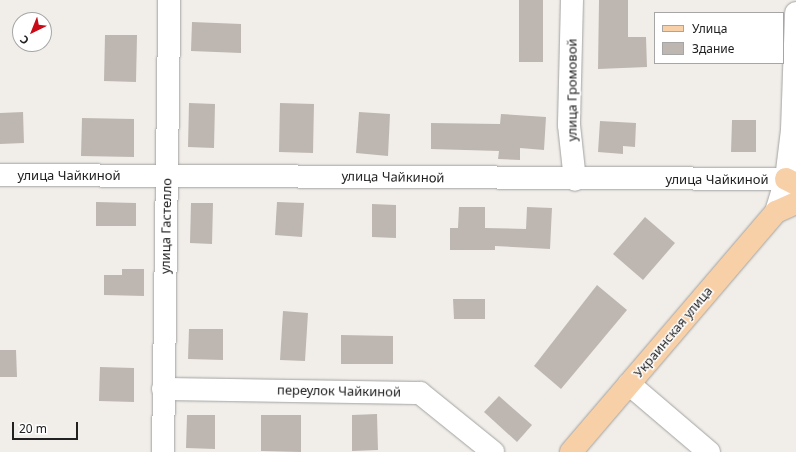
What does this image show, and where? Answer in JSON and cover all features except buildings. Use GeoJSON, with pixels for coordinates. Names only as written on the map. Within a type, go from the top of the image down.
{"type":"FeatureCollection","features":[{"type":"Feature","properties":{"kind":"main road"},"geometry":{"type":"LineString","coordinates":[[776,212],[796,203]]}},
{"type":"Feature","properties":{"kind":"main road","name":"Украинская улица"},"geometry":{"type":"LineString","coordinates":[[571,452],[776,212]]}},
{"type":"Feature","properties":{"kind":"street","name":"улица Гастелло"},"geometry":{"type":"LineString","coordinates":[[163,452],[169,0]]}},
{"type":"Feature","properties":{"kind":"street","name":"улица Громовой"},"geometry":{"type":"LineString","coordinates":[[572,0],[570,125],[575,180]]}},
{"type":"Feature","properties":{"kind":"street"},"geometry":{"type":"LineString","coordinates":[[776,212],[791,181],[796,13]]}},
{"type":"Feature","properties":{"kind":"street","name":"улица Чайкиной"},"geometry":{"type":"LineString","coordinates":[[0,175],[167,175],[791,181]]}},
{"type":"Feature","properties":{"kind":"street"},"geometry":{"type":"LineString","coordinates":[[629,384],[709,452]]}},
{"type":"Feature","properties":{"kind":"street","name":"переулок Чайкиной"},"geometry":{"type":"LineString","coordinates":[[164,389],[420,393],[493,452]]}}]}
